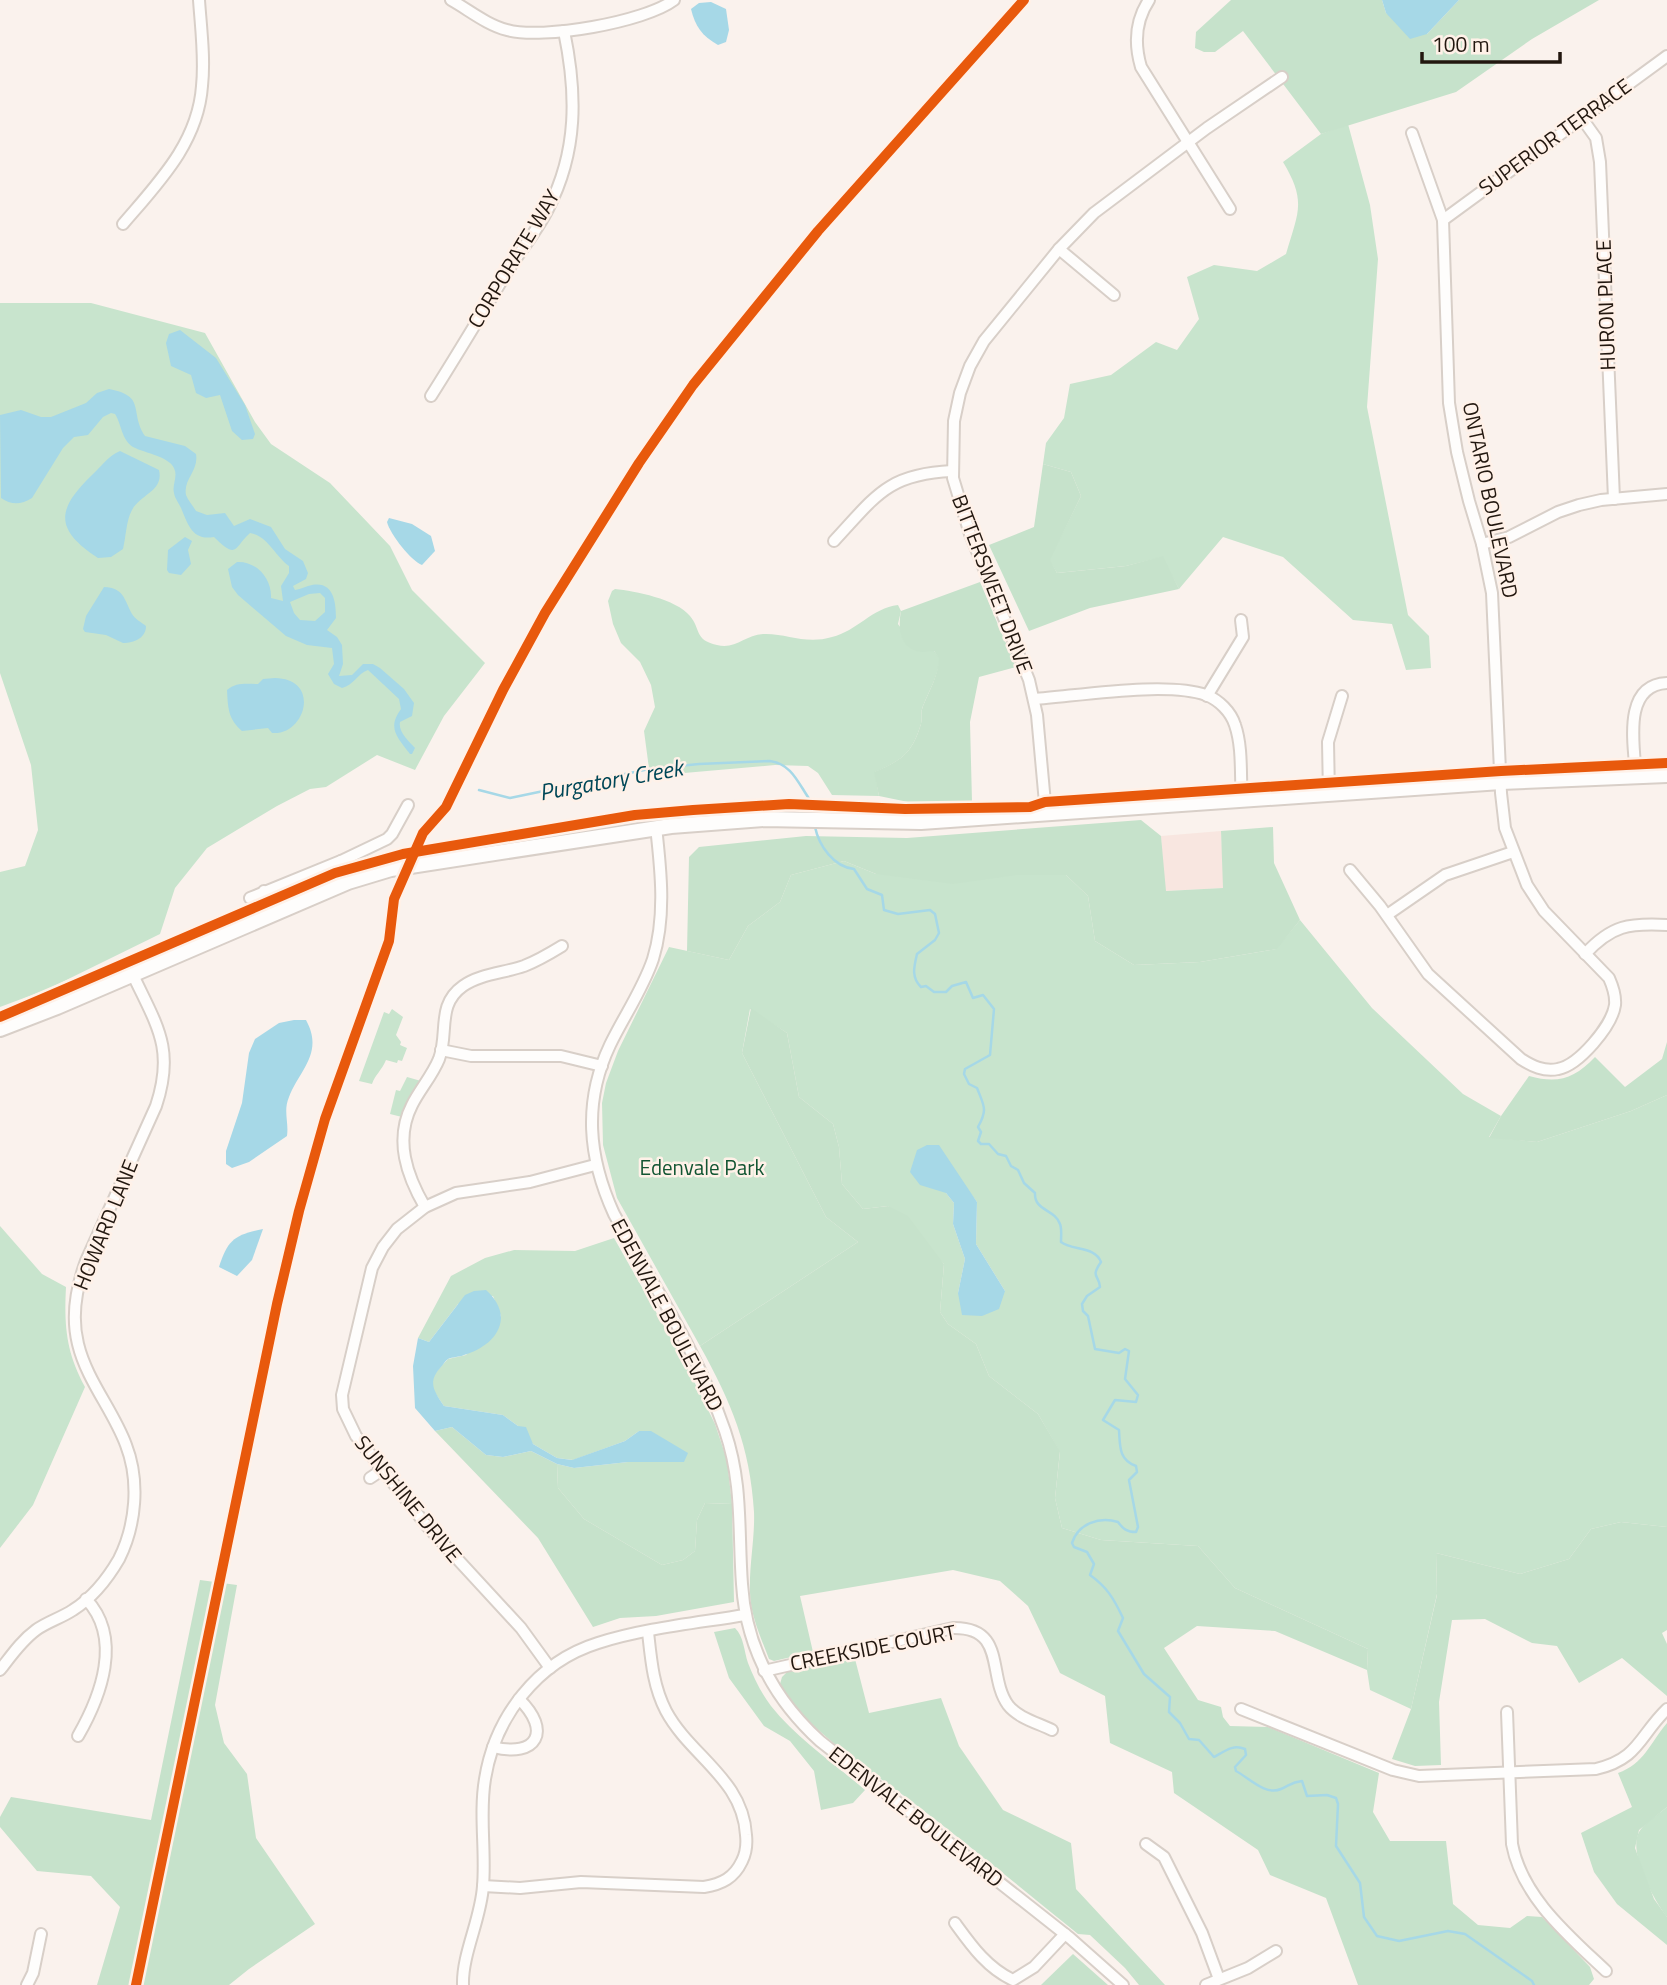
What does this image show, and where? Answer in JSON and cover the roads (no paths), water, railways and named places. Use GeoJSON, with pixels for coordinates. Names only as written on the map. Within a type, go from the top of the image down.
{"type":"FeatureCollection","features":[{"type":"Feature","properties":{"kind":"main road"},"geometry":{"type":"LineString","coordinates":[[0,1029],[348,882],[390,869],[656,827],[764,818],[920,822],[1501,782],[1667,775]]}},
{"type":"Feature","properties":{"kind":"street"},"geometry":{"type":"LineString","coordinates":[[123,224],[173,164],[197,115],[204,61],[199,0]]}},
{"type":"Feature","properties":{"kind":"street"},"geometry":{"type":"LineString","coordinates":[[451,0],[503,30],[538,34],[634,17],[652,12],[674,0]]}},
{"type":"Feature","properties":{"kind":"street"},"geometry":{"type":"LineString","coordinates":[[1149,0],[1139,21],[1136,39],[1138,57],[1147,80],[1230,209]]}},
{"type":"Feature","properties":{"kind":"street","name":"CORPORATE WAY"},"geometry":{"type":"LineString","coordinates":[[432,396],[547,212],[565,168],[573,130],[574,109],[564,31]]}},
{"type":"Feature","properties":{"kind":"street","name":"SUPERIOR TERRACE"},"geometry":{"type":"LineString","coordinates":[[1443,219],[1667,56]]}},
{"type":"Feature","properties":{"kind":"street","name":"BITTERSWEET DRIVE"},"geometry":{"type":"LineString","coordinates":[[1046,814],[1034,699],[1017,647],[960,506],[953,471],[954,421],[970,366],[989,333],[1059,249],[1101,207],[1282,77]]}},
{"type":"Feature","properties":{"kind":"street","name":"HURON PLACE"},"geometry":{"type":"LineString","coordinates":[[1581,117],[1595,138],[1599,150],[1614,499]]}},
{"type":"Feature","properties":{"kind":"street","name":"ONTARIO BOULEVARD"},"geometry":{"type":"LineString","coordinates":[[1350,870],[1435,981],[1532,1066],[1545,1070],[1570,1065],[1581,1056],[1612,1017],[1615,990],[1609,978],[1544,911],[1527,885],[1505,828],[1492,593],[1460,464],[1449,403],[1443,219],[1412,133]]}},
{"type":"Feature","properties":{"kind":"street"},"geometry":{"type":"LineString","coordinates":[[1059,249],[1114,295]]}},
{"type":"Feature","properties":{"kind":"street"},"geometry":{"type":"LineString","coordinates":[[834,541],[872,500],[896,482],[924,472],[953,471]]}},
{"type":"Feature","properties":{"kind":"street"},"geometry":{"type":"LineString","coordinates":[[1482,544],[1509,537],[1558,512],[1579,505],[1667,494]]}},
{"type":"Feature","properties":{"kind":"street"},"geometry":{"type":"LineString","coordinates":[[1207,696],[1243,637],[1241,620]]}},
{"type":"Feature","properties":{"kind":"street"},"geometry":{"type":"LineString","coordinates":[[1636,775],[1633,730],[1638,699],[1659,684],[1667,683]]}},
{"type":"Feature","properties":{"kind":"street"},"geometry":{"type":"LineString","coordinates":[[1034,699],[1157,690],[1186,691],[1207,696],[1221,704],[1235,724],[1241,801]]}},
{"type":"Feature","properties":{"kind":"street"},"geometry":{"type":"LineString","coordinates":[[1329,795],[1328,742],[1342,696]]}},
{"type":"Feature","properties":{"kind":"street"},"geometry":{"type":"LineString","coordinates":[[250,898],[387,839],[408,805]]}},
{"type":"Feature","properties":{"kind":"street","name":"EDENVALE BOULEVARD"},"geometry":{"type":"LineString","coordinates":[[656,827],[660,931],[644,980],[602,1066],[592,1116],[595,1165],[614,1214],[701,1371],[726,1433],[740,1498],[741,1583],[745,1615],[764,1671],[789,1710],[820,1741],[1065,1934],[1124,1985]]}},
{"type":"Feature","properties":{"kind":"street"},"geometry":{"type":"LineString","coordinates":[[1387,915],[1445,875],[1513,852]]}},
{"type":"Feature","properties":{"kind":"street"},"geometry":{"type":"LineString","coordinates":[[341,861],[348,882]]}},
{"type":"Feature","properties":{"kind":"street"},"geometry":{"type":"LineString","coordinates":[[264,891],[273,913]]}},
{"type":"Feature","properties":{"kind":"street"},"geometry":{"type":"LineString","coordinates":[[1586,954],[1605,934],[1619,927],[1635,924],[1667,925]]}},
{"type":"Feature","properties":{"kind":"street"},"geometry":{"type":"LineString","coordinates":[[425,1207],[409,1177],[404,1160],[405,1125],[410,1107],[431,1075],[441,1050],[444,1013],[448,1002],[464,984],[523,966],[562,946]]}},
{"type":"Feature","properties":{"kind":"street","name":"HOWARD LANE"},"geometry":{"type":"LineString","coordinates":[[0,1670],[23,1640],[37,1629],[74,1610],[107,1578],[119,1558],[133,1514],[132,1468],[126,1445],[84,1362],[77,1343],[75,1322],[79,1281],[86,1261],[163,1087],[166,1068],[162,1040],[133,975]]}},
{"type":"Feature","properties":{"kind":"street"},"geometry":{"type":"LineString","coordinates":[[441,1050],[471,1056],[561,1056],[602,1066]]}},
{"type":"Feature","properties":{"kind":"street","name":"SUNSHINE DRIVE"},"geometry":{"type":"LineString","coordinates":[[550,1668],[521,1628],[427,1526],[348,1424],[343,1409],[343,1387],[372,1268],[397,1229],[425,1207],[456,1193],[530,1182],[595,1165]]}},
{"type":"Feature","properties":{"kind":"street"},"geometry":{"type":"LineString","coordinates":[[370,1478],[382,1470]]}},
{"type":"Feature","properties":{"kind":"street"},"geometry":{"type":"LineString","coordinates":[[78,1736],[97,1696],[107,1644],[101,1619],[86,1599]]}},
{"type":"Feature","properties":{"kind":"street"},"geometry":{"type":"LineString","coordinates":[[463,1985],[466,1961],[481,1907],[484,1782],[499,1731],[519,1699],[529,1686],[550,1668],[597,1643],[745,1615]]}},
{"type":"Feature","properties":{"kind":"street","name":"CREEKSIDE COURT"},"geometry":{"type":"LineString","coordinates":[[764,1671],[953,1628],[964,1628],[974,1631],[989,1644],[1005,1700],[1011,1709],[1052,1730]]}},
{"type":"Feature","properties":{"kind":"street"},"geometry":{"type":"LineString","coordinates":[[483,1886],[520,1888],[582,1882],[704,1887],[729,1879],[738,1869],[747,1844],[746,1825],[740,1806],[720,1773],[679,1730],[666,1710],[651,1663],[648,1632]]}},
{"type":"Feature","properties":{"kind":"street"},"geometry":{"type":"LineString","coordinates":[[493,1747],[520,1750],[530,1745],[536,1736],[537,1723],[530,1710],[519,1699]]}},
{"type":"Feature","properties":{"kind":"street"},"geometry":{"type":"LineString","coordinates":[[1241,1709],[1406,1775],[1596,1769],[1621,1761],[1631,1754],[1656,1719],[1667,1709]]}},
{"type":"Feature","properties":{"kind":"street"},"geometry":{"type":"LineString","coordinates":[[1507,1712],[1515,1858],[1536,1897],[1549,1914],[1606,1972]]}},
{"type":"Feature","properties":{"kind":"street"},"geometry":{"type":"LineString","coordinates":[[1146,1844],[1164,1857],[1202,1933],[1219,1979]]}},
{"type":"Feature","properties":{"kind":"street"},"geometry":{"type":"LineString","coordinates":[[955,1923],[986,1961],[1000,1974],[1013,1980],[1034,1967],[1065,1934]]}},
{"type":"Feature","properties":{"kind":"street"},"geometry":{"type":"LineString","coordinates":[[27,1985],[33,1973],[41,1934]]}},
{"type":"Feature","properties":{"kind":"street"},"geometry":{"type":"LineString","coordinates":[[1206,1985],[1248,1968],[1276,1951]]}},
{"type":"Feature","properties":{"kind":"water"},"geometry":{"type":"Polygon","coordinates":[[[1382,0],[1459,0],[1427,34],[1410,39],[1386,13],[1382,0]]]}},
{"type":"Feature","properties":{"kind":"water"},"geometry":{"type":"Polygon","coordinates":[[[711,2],[726,9],[729,30],[726,42],[718,45],[700,30],[691,9],[699,3],[711,2]]]}},
{"type":"Feature","properties":{"kind":"water"},"geometry":{"type":"Polygon","coordinates":[[[180,330],[216,358],[245,405],[255,434],[253,439],[242,440],[232,431],[220,395],[206,398],[196,393],[191,375],[171,366],[166,343],[169,334],[180,330]]]}},
{"type":"Feature","properties":{"kind":"water"},"geometry":{"type":"Polygon","coordinates":[[[109,389],[128,396],[133,401],[145,436],[185,446],[196,454],[186,495],[196,511],[207,515],[225,513],[234,526],[250,519],[271,527],[285,549],[303,561],[308,573],[306,579],[293,586],[295,590],[319,585],[329,590],[334,600],[336,618],[327,630],[337,637],[342,645],[343,664],[339,676],[352,675],[363,664],[373,664],[404,689],[414,703],[412,716],[400,722],[400,726],[404,736],[415,748],[412,754],[395,732],[395,722],[401,709],[399,699],[368,670],[346,687],[334,684],[328,674],[334,664],[332,648],[307,645],[286,636],[238,595],[232,587],[228,569],[237,562],[257,568],[269,584],[271,598],[283,601],[281,586],[289,573],[289,566],[267,542],[256,535],[250,533],[232,550],[214,537],[207,538],[196,534],[175,495],[173,466],[164,459],[129,444],[115,414],[103,417],[88,435],[74,437],[63,448],[32,498],[16,503],[1,498],[0,415],[21,410],[41,417],[51,417],[86,403],[97,393],[109,389]],[[320,593],[309,594],[290,602],[300,620],[315,621],[325,612],[325,598],[320,593]]]}},
{"type":"Feature","properties":{"kind":"water"},"geometry":{"type":"Polygon","coordinates":[[[120,451],[159,470],[160,477],[155,488],[132,510],[123,549],[111,557],[98,558],[84,548],[68,529],[66,510],[79,488],[108,459],[120,451]]]}},
{"type":"Feature","properties":{"kind":"water"},"geometry":{"type":"Polygon","coordinates":[[[389,518],[412,524],[431,536],[435,551],[422,565],[396,540],[387,522],[389,518]]]}},
{"type":"Feature","properties":{"kind":"water"},"geometry":{"type":"Polygon","coordinates":[[[185,537],[192,541],[188,550],[191,564],[181,575],[169,573],[168,550],[185,537]]]}},
{"type":"Feature","properties":{"kind":"water"},"geometry":{"type":"Polygon","coordinates":[[[104,587],[120,592],[133,616],[146,626],[139,639],[123,643],[106,635],[85,632],[83,629],[86,616],[104,587]]]}},
{"type":"Feature","properties":{"kind":"water"},"geometry":{"type":"Polygon","coordinates":[[[263,679],[290,681],[299,687],[304,707],[300,717],[284,732],[272,733],[268,728],[242,731],[230,713],[227,690],[238,685],[258,684],[263,679]]]}},
{"type":"Feature","properties":{"kind":"water"},"geometry":{"type":"Polygon","coordinates":[[[306,1020],[312,1042],[308,1060],[287,1102],[287,1136],[249,1162],[232,1168],[226,1164],[226,1151],[242,1103],[249,1053],[255,1039],[279,1023],[306,1020]]]}},
{"type":"Feature","properties":{"kind":"water"},"geometry":{"type":"Polygon","coordinates":[[[927,1145],[939,1145],[977,1202],[976,1244],[1005,1291],[999,1309],[982,1316],[962,1315],[958,1293],[965,1259],[953,1224],[954,1203],[946,1193],[920,1185],[910,1172],[917,1150],[927,1145]]]}},
{"type":"Feature","properties":{"kind":"water"},"geometry":{"type":"Polygon","coordinates":[[[263,1229],[252,1260],[237,1276],[219,1267],[229,1244],[239,1236],[263,1229]]]}},
{"type":"Feature","properties":{"kind":"water"},"geometry":{"type":"Polygon","coordinates":[[[486,1290],[498,1306],[501,1314],[500,1325],[493,1337],[483,1346],[448,1359],[437,1372],[433,1382],[437,1396],[444,1406],[503,1415],[518,1426],[526,1427],[533,1444],[557,1458],[572,1460],[625,1441],[639,1431],[651,1431],[688,1453],[684,1462],[628,1462],[574,1468],[557,1464],[531,1451],[503,1457],[486,1455],[452,1427],[435,1431],[415,1408],[413,1366],[418,1338],[429,1342],[465,1295],[486,1290]]]}},
{"type":"Feature","properties":{"kind":"waterway","name":"Purgatory Creek"},"geometry":{"type":"LineString","coordinates":[[479,790],[510,798],[649,769],[770,761],[789,770],[810,800]]}},
{"type":"Feature","properties":{"kind":"waterway","name":"Purgatory Creek"},"geometry":{"type":"LineString","coordinates":[[815,827],[828,854],[840,864],[854,869],[867,889],[882,895],[884,910],[898,914],[930,910],[935,914],[939,933],[935,940],[917,954],[914,972],[918,983],[934,992],[946,992],[952,986],[966,982],[973,998],[983,995],[994,1009],[990,1055],[965,1069],[964,1074],[969,1084],[977,1088],[984,1108],[978,1127],[981,1132],[978,1141],[981,1144],[989,1144],[998,1154],[1006,1156],[1011,1166],[1018,1170],[1024,1183],[1035,1193],[1041,1207],[1054,1215],[1060,1224],[1061,1242],[1094,1253],[1101,1262],[1096,1274],[1100,1287],[1087,1296],[1082,1304],[1083,1311],[1088,1316],[1095,1349],[1119,1353],[1125,1349],[1129,1351],[1125,1379],[1138,1395],[1136,1402],[1115,1400],[1103,1420],[1119,1430],[1123,1456],[1136,1466],[1137,1472],[1129,1480],[1138,1527],[1136,1532],[1133,1532],[1126,1530],[1118,1522],[1097,1521],[1084,1526],[1072,1543],[1074,1547],[1087,1552],[1094,1564],[1090,1575],[1106,1589],[1116,1605],[1123,1618],[1118,1631],[1144,1674],[1170,1697],[1169,1712],[1180,1723],[1189,1739],[1199,1740],[1214,1757],[1233,1748],[1245,1749],[1246,1755],[1235,1767],[1236,1771],[1252,1782],[1275,1791],[1302,1781],[1307,1796],[1327,1795],[1336,1798],[1336,1846],[1360,1883],[1364,1917],[1377,1936],[1399,1941],[1448,1931],[1465,1934],[1534,1985]]}},
{"type":"Feature","properties":{"kind":"park label","name":"Edenvale Park"},"geometry":{"type":"Point","coordinates":[702,1168]}}]}
